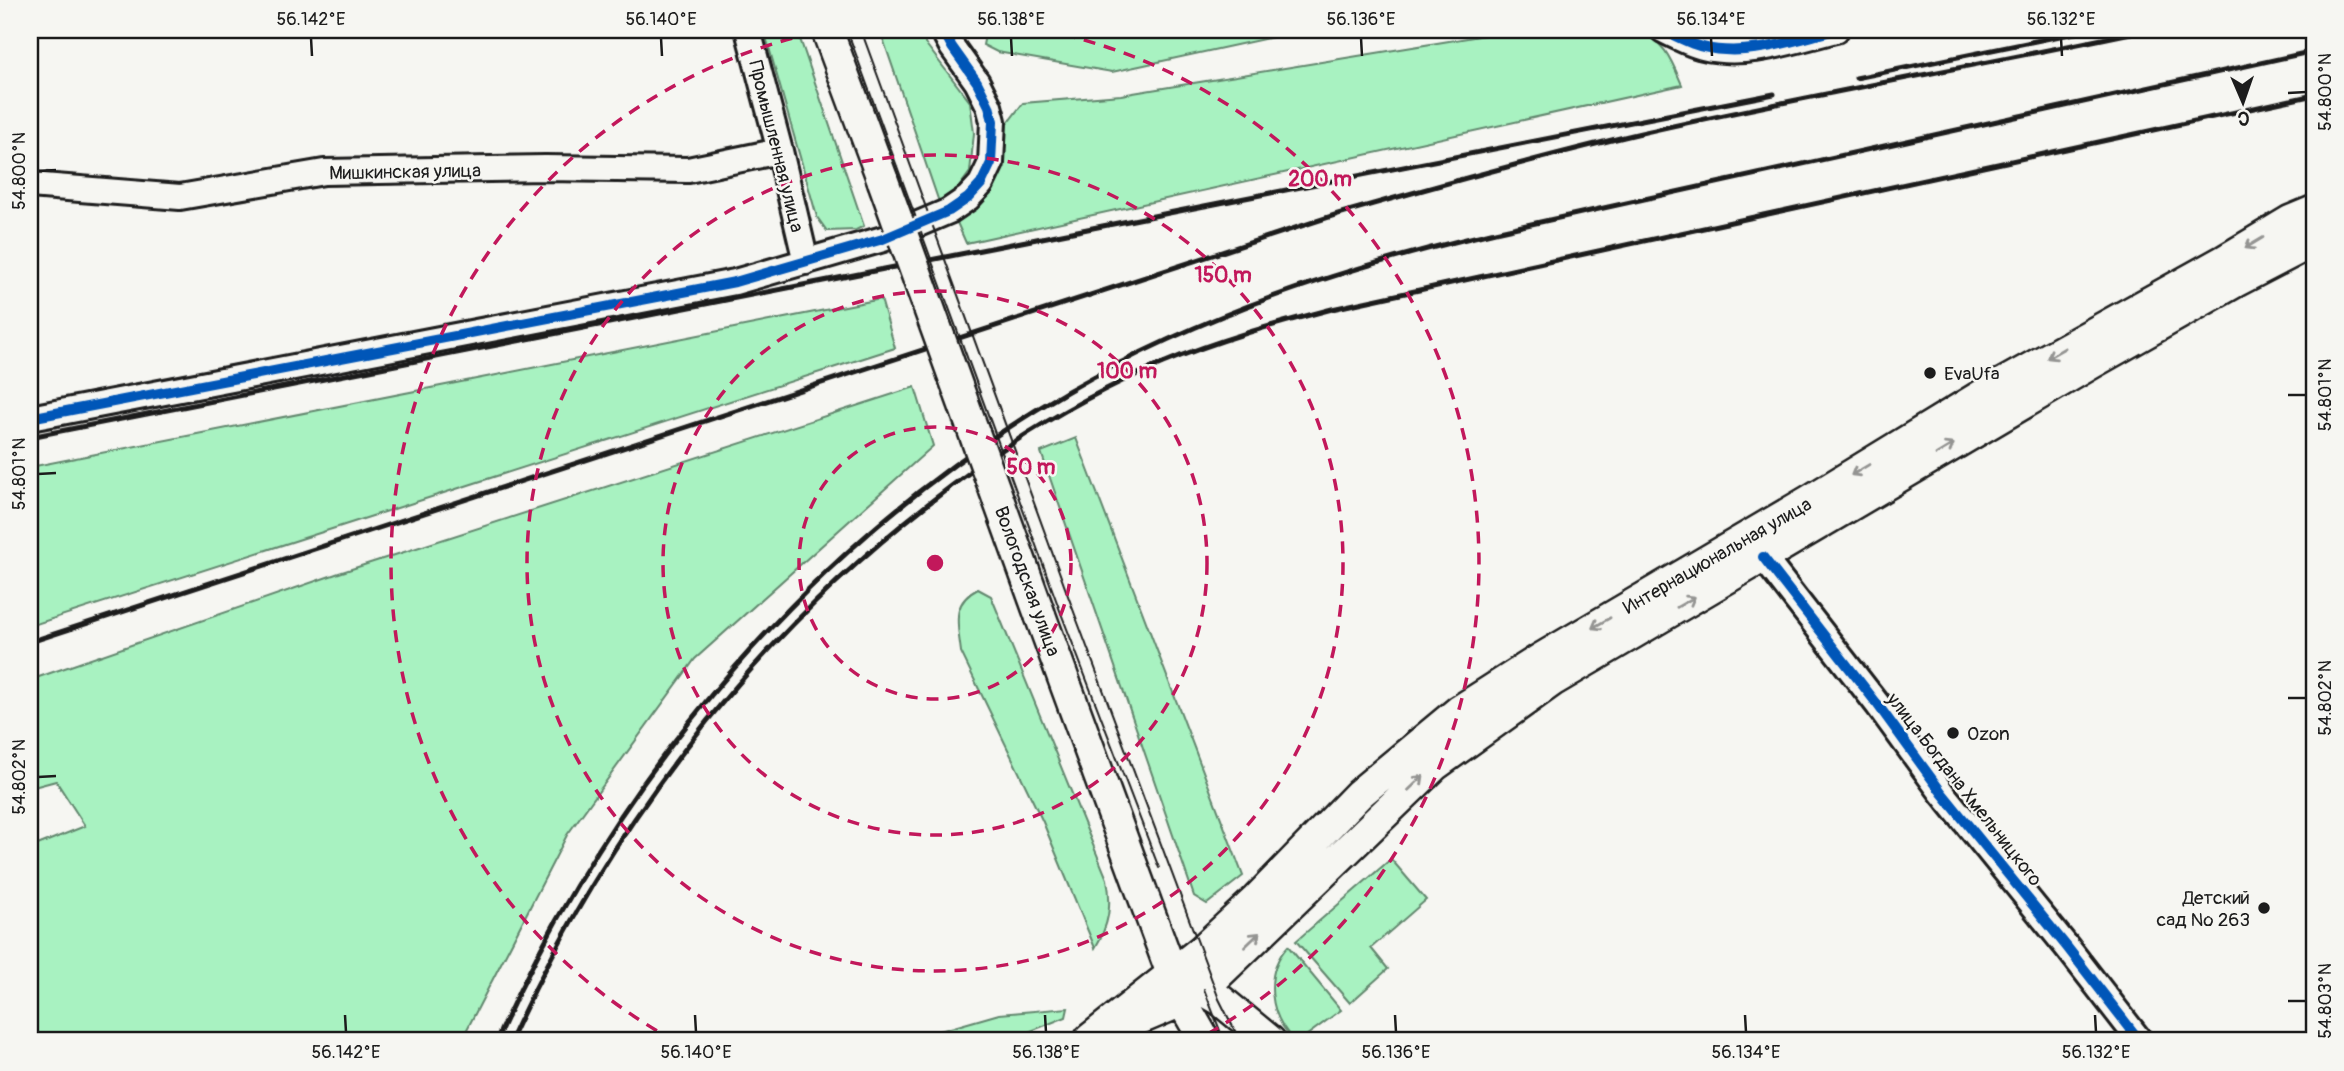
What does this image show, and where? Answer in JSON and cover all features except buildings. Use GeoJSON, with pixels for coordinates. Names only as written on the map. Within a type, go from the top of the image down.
{"type":"FeatureCollection","features":[{"type":"Feature","properties":{"kind":"main road","name":"Вологодская улица"},"geometry":{"type":"LineString","coordinates":[[827,30],[1040,615],[1205,1041]]}},
{"type":"Feature","properties":{"kind":"main road","name":"Интернациональная улица"},"geometry":{"type":"LineString","coordinates":[[1186,988],[1256,900],[1359,794],[1459,711],[1542,658],[1810,501],[1984,394],[2290,221],[2314,211]]}},
{"type":"Feature","properties":{"kind":"main road","name":"Интернациональная улица"},"geometry":{"type":"LineString","coordinates":[[1186,988],[1435,765],[1552,681],[2092,363],[2235,282],[2314,241]]}},
{"type":"Feature","properties":{"kind":"main road"},"geometry":{"type":"LineString","coordinates":[[1088,1040],[1186,988],[1270,1041]]}},
{"type":"Feature","properties":{"kind":"street","name":"Промышленная улица"},"geometry":{"type":"LineString","coordinates":[[748,30],[806,262]]}},
{"type":"Feature","properties":{"kind":"street"},"geometry":{"type":"LineString","coordinates":[[30,418],[735,282],[883,239],[949,211],[968,198],[981,184],[991,163],[993,121],[977,82],[943,30]]}},
{"type":"Feature","properties":{"kind":"street"},"geometry":{"type":"LineString","coordinates":[[1663,30],[1701,47],[1722,51],[1747,51],[1836,30]]}},
{"type":"Feature","properties":{"kind":"street","name":"Мишкинская улица"},"geometry":{"type":"LineString","coordinates":[[30,185],[180,197],[324,172],[545,168],[688,170],[780,151]]}},
{"type":"Feature","properties":{"kind":"street","name":"улица Богдана Хмельницкого"},"geometry":{"type":"LineString","coordinates":[[1763,557],[1878,705],[1942,793],[2140,1041]]}},
{"type":"Feature","properties":{"kind":"green space"},"geometry":{"type":"Polygon","coordinates":[[[764,30],[797,30],[864,226],[856,230],[827,231],[817,217],[764,30]]]}},
{"type":"Feature","properties":{"kind":"green space"},"geometry":{"type":"Polygon","coordinates":[[[880,30],[924,30],[925,43],[970,102],[974,133],[970,172],[950,199],[939,202],[880,30]]]}},
{"type":"Feature","properties":{"kind":"green space"},"geometry":{"type":"Polygon","coordinates":[[[986,30],[1295,30],[1292,33],[1112,72],[997,52],[983,45],[986,30]]]}},
{"type":"Feature","properties":{"kind":"green space"},"geometry":{"type":"Polygon","coordinates":[[[1516,30],[1638,30],[1661,46],[1682,85],[966,243],[955,218],[989,194],[1003,161],[1007,124],[1023,103],[1121,95],[1516,30]]]}},
{"type":"Feature","properties":{"kind":"green space"},"geometry":{"type":"Polygon","coordinates":[[[881,299],[895,348],[30,626],[30,467],[881,299]]]}},
{"type":"Feature","properties":{"kind":"green space"},"geometry":{"type":"Polygon","coordinates":[[[915,387],[933,446],[695,659],[567,835],[461,1041],[30,1041],[30,848],[85,826],[56,781],[30,788],[30,680],[339,573],[915,387]]]}},
{"type":"Feature","properties":{"kind":"green space"},"geometry":{"type":"Polygon","coordinates":[[[1076,438],[1243,876],[1207,904],[1194,896],[1041,452],[1076,438]]]}},
{"type":"Feature","properties":{"kind":"green space"},"geometry":{"type":"Polygon","coordinates":[[[978,589],[991,596],[1107,879],[1108,915],[1095,948],[1043,822],[961,652],[958,624],[960,608],[963,601],[978,589]]]}},
{"type":"Feature","properties":{"kind":"green space"},"geometry":{"type":"Polygon","coordinates":[[[1391,859],[1426,900],[1371,948],[1388,969],[1350,1003],[1296,941],[1391,859]]]}},
{"type":"Feature","properties":{"kind":"green space"},"geometry":{"type":"Polygon","coordinates":[[[1288,946],[1341,1010],[1299,1041],[1295,1041],[1279,1020],[1272,995],[1275,969],[1288,946]]]}},
{"type":"Feature","properties":{"kind":"green space"},"geometry":{"type":"Polygon","coordinates":[[[1068,1008],[1066,1017],[1006,1041],[905,1041],[999,1014],[1068,1008]]]}},
{"type":"Feature","properties":{"kind":"tram line"},"geometry":{"type":"LineString","coordinates":[[847,30],[1059,608],[1159,868]]}},
{"type":"Feature","properties":{"kind":"tram line"},"geometry":{"type":"LineString","coordinates":[[861,30],[1219,999],[1240,1041]]}},
{"type":"Feature","properties":{"kind":"tram line"},"geometry":{"type":"LineString","coordinates":[[1204,989],[1224,1041]]}},
{"type":"Feature","properties":{"kind":"railway"},"geometry":{"type":"LineString","coordinates":[[1856,78],[2089,30]]}},
{"type":"Feature","properties":{"kind":"railway"},"geometry":{"type":"LineString","coordinates":[[30,642],[1338,214],[1641,133],[2145,30]]}},
{"type":"Feature","properties":{"kind":"railway"},"geometry":{"type":"LineString","coordinates":[[496,1041],[544,943],[600,848],[662,758],[731,671],[807,591],[888,517],[976,450],[1068,391],[1119,363],[1171,338],[1276,296],[1439,246],[2314,51]]}},
{"type":"Feature","properties":{"kind":"railway"},"geometry":{"type":"LineString","coordinates":[[30,437],[1774,94]]}},
{"type":"Feature","properties":{"kind":"railway"},"geometry":{"type":"LineString","coordinates":[[510,1041],[548,964],[590,889],[636,817],[686,747],[741,681],[799,618],[861,559],[983,463],[1070,408],[1131,377],[1205,347],[1332,309],[2314,95]]}},
{"type":"Feature","properties":{"kind":"cycle path"},"geometry":{"type":"LineString","coordinates":[[30,418],[735,282],[883,239],[949,211],[968,198],[981,184],[991,163],[993,121],[977,82],[943,30]]}},
{"type":"Feature","properties":{"kind":"cycle path"},"geometry":{"type":"LineString","coordinates":[[1663,30],[1698,46],[1720,50],[1753,49],[1836,30]]}},
{"type":"Feature","properties":{"kind":"cycle path"},"geometry":{"type":"LineString","coordinates":[[1763,557],[1878,705],[1942,793],[2140,1041]]}},
{"type":"Feature","properties":{"kind":"place","name":"EvaUfa"},"geometry":{"type":"Point","coordinates":[1930,373]}},
{"type":"Feature","properties":{"kind":"place","name":"Ozon"},"geometry":{"type":"Point","coordinates":[1953,733]}},
{"type":"Feature","properties":{"kind":"place","name":"Детский сад № 263"},"geometry":{"type":"Point","coordinates":[2264,908]}}]}
